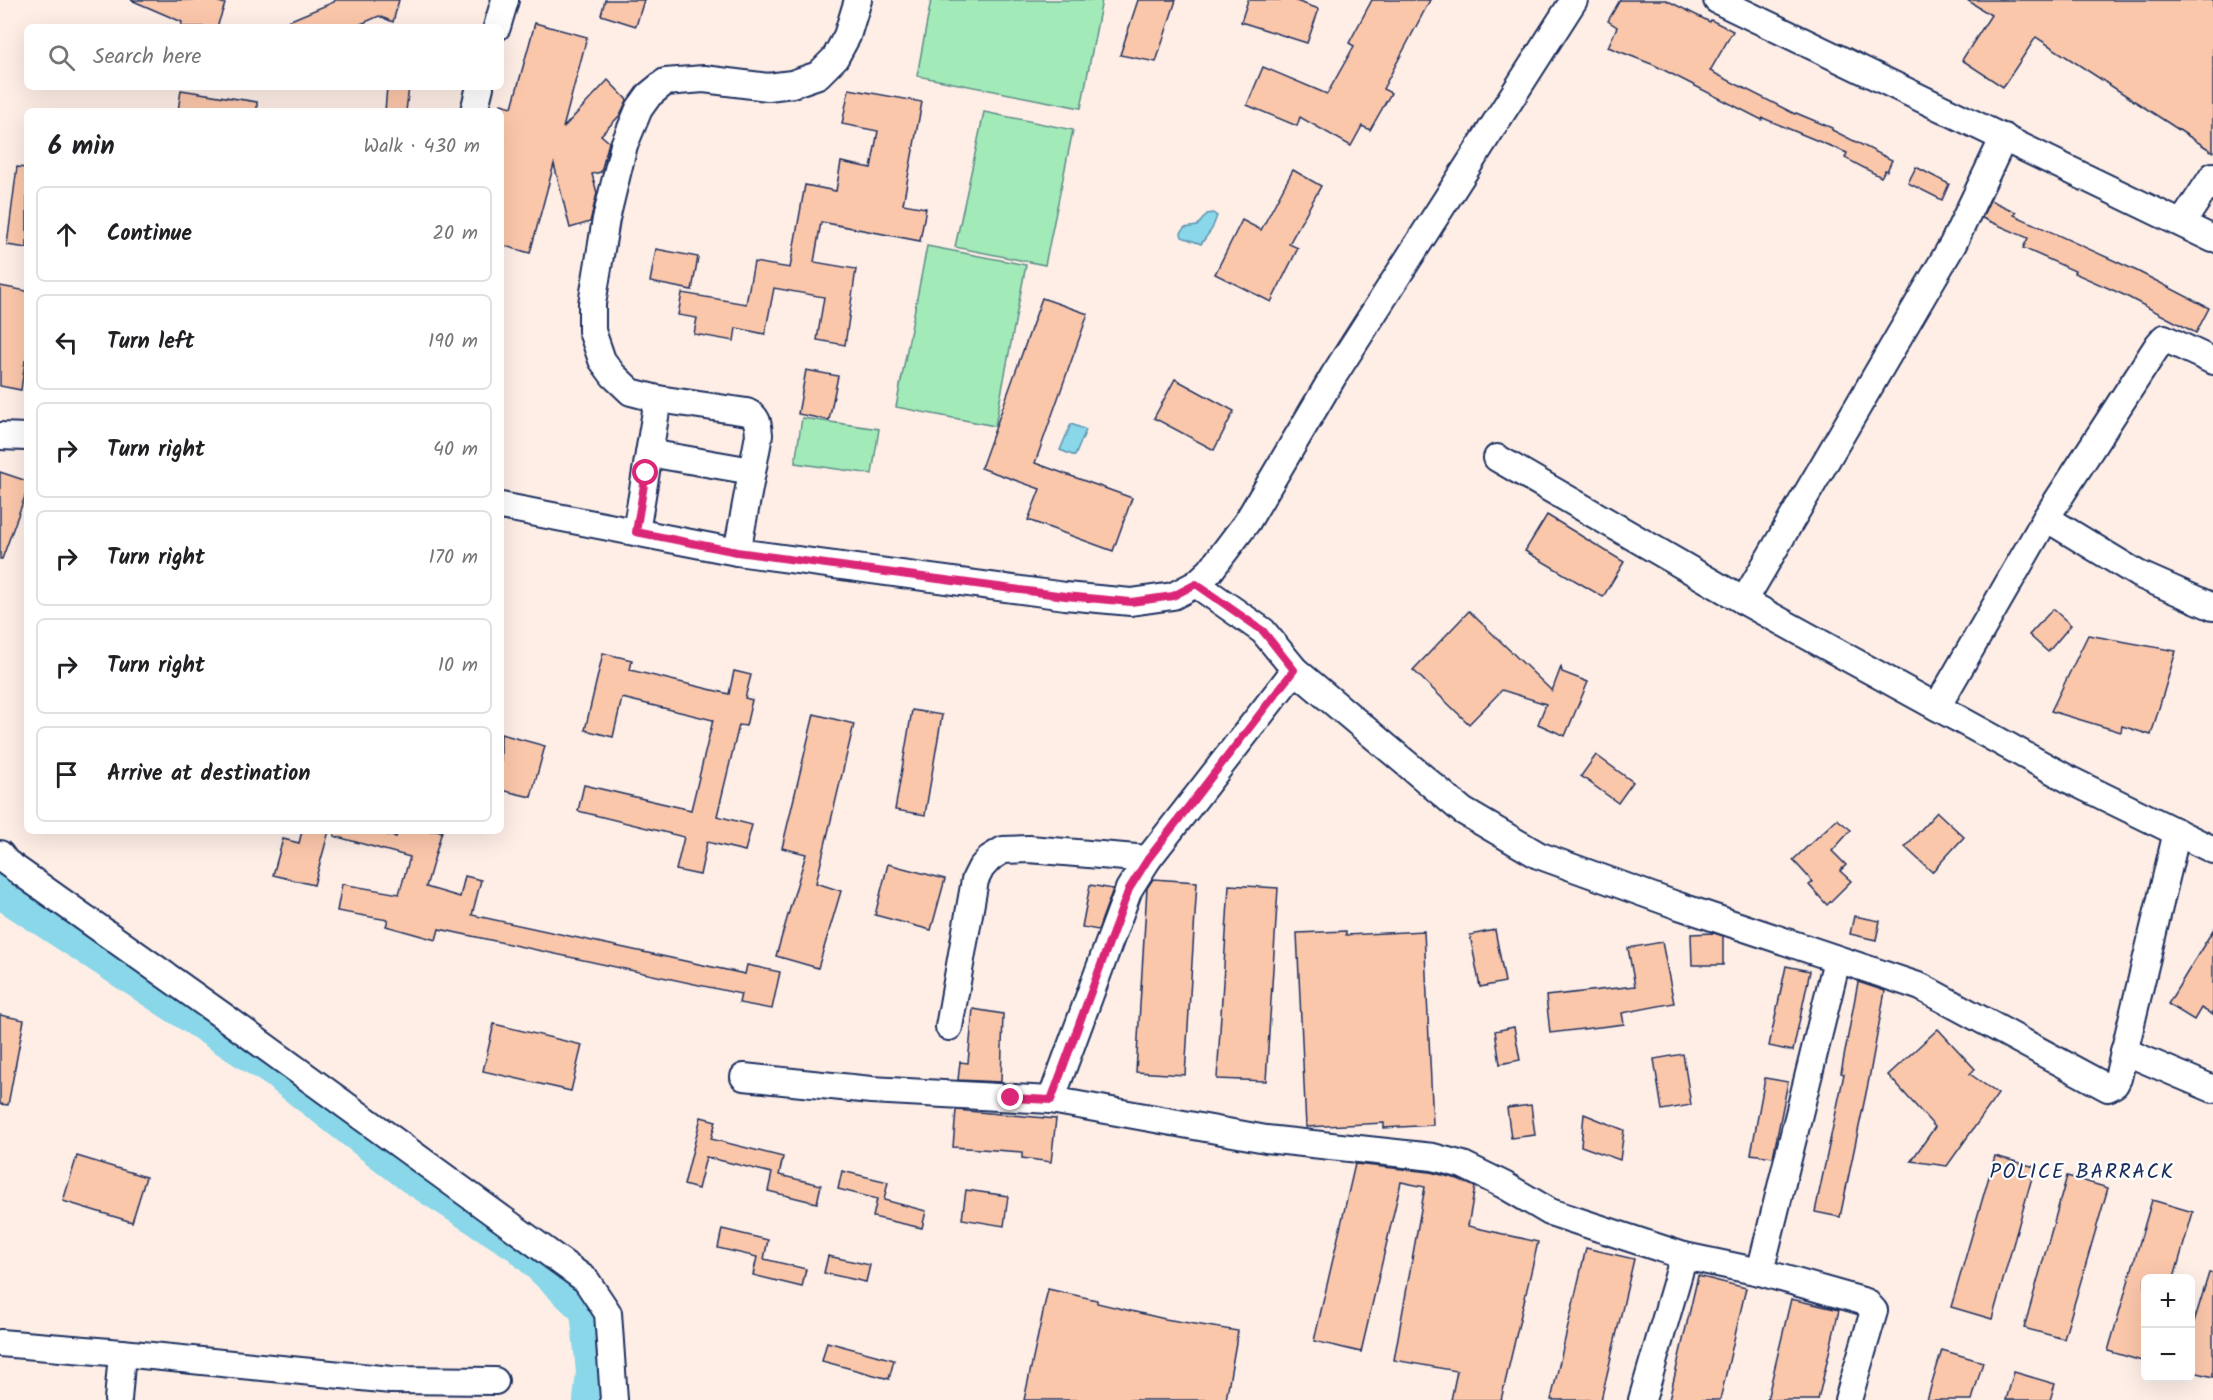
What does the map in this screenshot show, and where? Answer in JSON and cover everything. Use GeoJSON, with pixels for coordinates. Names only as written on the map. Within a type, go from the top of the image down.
{"type":"FeatureCollection","features":[{"type":"Feature","properties":{"kind":"street"},"geometry":{"type":"LineString","coordinates":[[497,24],[505,0]]}},
{"type":"Feature","properties":{"kind":"street"},"geometry":{"type":"LineString","coordinates":[[737,552],[759,435],[758,423],[754,415],[747,412],[658,399],[631,392],[602,360],[592,331],[592,304],[606,219],[624,145],[639,109],[649,95],[665,82],[704,79],[768,87],[792,84],[818,75],[835,58],[847,36],[858,0]]}},
{"type":"Feature","properties":{"kind":"street"},"geometry":{"type":"LineString","coordinates":[[504,507],[737,552],[1065,596],[1131,602],[1173,596],[1196,584],[1210,571],[1247,522],[1334,375],[1574,0]]}},
{"type":"Feature","properties":{"kind":"street"},"geometry":{"type":"LineString","coordinates":[[1717,0],[2182,223],[2210,232]]}},
{"type":"Feature","properties":{"kind":"street"},"geometry":{"type":"LineString","coordinates":[[475,108],[479,90]]}},
{"type":"Feature","properties":{"kind":"street"},"geometry":{"type":"LineString","coordinates":[[1744,601],[1953,244],[2004,137]]}},
{"type":"Feature","properties":{"kind":"street"},"geometry":{"type":"LineString","coordinates":[[2182,223],[2213,176]]}},
{"type":"Feature","properties":{"kind":"street"},"geometry":{"type":"LineString","coordinates":[[1937,707],[2046,518],[2157,345],[2164,338],[2213,362]]}},
{"type":"Feature","properties":{"kind":"street"},"geometry":{"type":"LineString","coordinates":[[636,532],[658,399]]}},
{"type":"Feature","properties":{"kind":"street"},"geometry":{"type":"LineString","coordinates":[[0,436],[24,437]]}},
{"type":"Feature","properties":{"kind":"street"},"geometry":{"type":"LineString","coordinates":[[649,453],[752,471]]}},
{"type":"Feature","properties":{"kind":"street"},"geometry":{"type":"LineString","coordinates":[[1497,458],[1744,601],[2070,780],[2213,850]]}},
{"type":"Feature","properties":{"kind":"street"},"geometry":{"type":"LineString","coordinates":[[2046,518],[2138,574],[2213,607]]}},
{"type":"Feature","properties":{"kind":"street"},"geometry":{"type":"LineString","coordinates":[[1196,584],[1263,631],[1294,670],[1462,811],[1538,855],[1837,960],[1921,987],[2108,1088],[2115,1084],[2118,1078],[2177,832]]}},
{"type":"Feature","properties":{"kind":"street"},"geometry":{"type":"LineString","coordinates":[[1051,1100],[1129,889],[1148,859],[1294,670]]}},
{"type":"Feature","properties":{"kind":"street"},"geometry":{"type":"LineString","coordinates":[[949,1027],[975,880],[981,868],[990,858],[1003,849],[1029,849],[1148,859]]}},
{"type":"Feature","properties":{"kind":"street"},"geometry":{"type":"LineString","coordinates":[[0,854],[6,862],[80,916],[224,1016],[585,1280],[608,1313],[614,1400]]}},
{"type":"Feature","properties":{"kind":"street"},"geometry":{"type":"LineString","coordinates":[[1760,1272],[1837,960]]}},
{"type":"Feature","properties":{"kind":"street"},"geometry":{"type":"LineString","coordinates":[[2124,1051],[2213,1089]]}},
{"type":"Feature","properties":{"kind":"street"},"geometry":{"type":"LineString","coordinates":[[744,1077],[871,1090],[1051,1100],[1266,1139],[1432,1157],[1463,1165],[1504,1185],[1550,1212],[1684,1256],[1760,1272],[1866,1302],[1874,1311],[1848,1400]]}},
{"type":"Feature","properties":{"kind":"street"},"geometry":{"type":"LineString","coordinates":[[1642,1400],[1684,1256]]}},
{"type":"Feature","properties":{"kind":"street"},"geometry":{"type":"LineString","coordinates":[[0,1343],[122,1353],[391,1390],[495,1381]]}},
{"type":"Feature","properties":{"kind":"street"},"geometry":{"type":"LineString","coordinates":[[118,1400],[122,1353]]}},
{"type":"Feature","properties":{"kind":"green space"},"geometry":{"type":"Polygon","coordinates":[[[931,0],[1102,0],[1081,108],[917,76],[931,0]]]}},
{"type":"Feature","properties":{"kind":"green space"},"geometry":{"type":"Polygon","coordinates":[[[984,112],[1073,130],[1045,265],[955,247],[984,112]]]}},
{"type":"Feature","properties":{"kind":"green space"},"geometry":{"type":"Polygon","coordinates":[[[927,246],[1026,265],[995,426],[896,407],[927,246]]]}},
{"type":"Feature","properties":{"kind":"green space"},"geometry":{"type":"Polygon","coordinates":[[[802,418],[879,429],[872,474],[795,463],[802,418]]]}},
{"type":"Feature","properties":{"kind":"water"},"geometry":{"type":"Polygon","coordinates":[[[1213,213],[1217,216],[1212,229],[1201,244],[1182,237],[1181,233],[1184,228],[1197,226],[1207,214],[1213,213]]]}},
{"type":"Feature","properties":{"kind":"water"},"geometry":{"type":"Polygon","coordinates":[[[1071,424],[1086,430],[1075,456],[1060,450],[1071,424]]]}},
{"type":"Feature","properties":{"kind":"building"},"geometry":{"type":"Polygon","coordinates":[[[131,0],[213,0],[225,4],[218,24],[182,24],[182,22],[131,0]]]}},
{"type":"Feature","properties":{"kind":"building"},"geometry":{"type":"Polygon","coordinates":[[[335,0],[399,0],[393,22],[379,16],[361,24],[281,24],[335,0]]]}},
{"type":"Feature","properties":{"kind":"building"},"geometry":{"type":"Polygon","coordinates":[[[605,0],[644,0],[636,26],[601,15],[605,0]]]}},
{"type":"Feature","properties":{"kind":"building"},"geometry":{"type":"Polygon","coordinates":[[[1138,0],[1176,0],[1156,62],[1120,55],[1138,0]]]}},
{"type":"Feature","properties":{"kind":"building"},"geometry":{"type":"Polygon","coordinates":[[[1248,0],[1293,0],[1319,9],[1307,43],[1241,22],[1248,0]]]}},
{"type":"Feature","properties":{"kind":"building"},"geometry":{"type":"Polygon","coordinates":[[[1372,0],[1430,0],[1383,89],[1391,93],[1370,130],[1362,126],[1351,146],[1300,117],[1297,126],[1247,105],[1263,67],[1327,94],[1354,46],[1349,43],[1372,0]]]}},
{"type":"Feature","properties":{"kind":"building"},"geometry":{"type":"Polygon","coordinates":[[[1620,0],[1666,0],[1733,31],[1710,71],[1795,114],[1832,128],[1892,160],[1887,171],[1885,170],[1881,177],[1845,158],[1847,153],[1763,118],[1762,120],[1654,65],[1608,47],[1617,27],[1608,21],[1620,0]]]}},
{"type":"Feature","properties":{"kind":"building"},"geometry":{"type":"Polygon","coordinates":[[[1967,0],[2213,0],[2213,152],[2036,37],[2003,87],[1962,60],[1991,15],[1967,0]]]}},
{"type":"Feature","properties":{"kind":"building"},"geometry":{"type":"Polygon","coordinates":[[[535,23],[587,37],[563,128],[608,80],[627,100],[620,115],[601,135],[609,142],[601,172],[592,174],[597,193],[590,222],[570,228],[554,164],[530,253],[504,246],[504,108],[501,108],[501,104],[512,107],[535,23]]]}},
{"type":"Feature","properties":{"kind":"building"},"geometry":{"type":"Polygon","coordinates":[[[849,89],[922,102],[903,204],[926,208],[920,241],[821,222],[814,262],[856,269],[845,345],[817,340],[824,297],[774,288],[765,334],[736,328],[734,341],[694,334],[697,318],[678,315],[682,293],[746,304],[754,262],[790,268],[805,185],[836,191],[841,162],[871,168],[878,131],[842,124],[849,89]]]}},
{"type":"Feature","properties":{"kind":"building"},"geometry":{"type":"Polygon","coordinates":[[[181,90],[257,102],[257,108],[178,108],[181,90]]]}},
{"type":"Feature","properties":{"kind":"building"},"geometry":{"type":"Polygon","coordinates":[[[387,90],[409,90],[406,108],[385,108],[387,90]]]}},
{"type":"Feature","properties":{"kind":"building"},"geometry":{"type":"Polygon","coordinates":[[[17,167],[24,168],[24,248],[7,245],[17,167]]]}},
{"type":"Feature","properties":{"kind":"building"},"geometry":{"type":"Polygon","coordinates":[[[1916,167],[1949,184],[1942,200],[1908,183],[1916,167]]]}},
{"type":"Feature","properties":{"kind":"building"},"geometry":{"type":"Polygon","coordinates":[[[1293,170],[1321,186],[1289,244],[1298,248],[1271,302],[1215,274],[1242,220],[1261,230],[1293,170]]]}},
{"type":"Feature","properties":{"kind":"building"},"geometry":{"type":"Polygon","coordinates":[[[1990,200],[2016,212],[2014,215],[2137,271],[2209,308],[2196,333],[2124,295],[2023,248],[2028,238],[1982,218],[1990,200]]]}},
{"type":"Feature","properties":{"kind":"building"},"geometry":{"type":"Polygon","coordinates":[[[656,249],[698,257],[692,290],[650,282],[656,249]]]}},
{"type":"Feature","properties":{"kind":"building"},"geometry":{"type":"Polygon","coordinates":[[[0,286],[24,290],[24,368],[21,390],[0,386],[0,286]]]}},
{"type":"Feature","properties":{"kind":"building"},"geometry":{"type":"Polygon","coordinates":[[[1042,298],[1088,314],[1035,463],[1132,498],[1113,551],[1028,520],[1040,489],[981,468],[1042,298]]]}},
{"type":"Feature","properties":{"kind":"building"},"geometry":{"type":"Polygon","coordinates":[[[806,370],[838,376],[829,420],[798,414],[806,370]]]}},
{"type":"Feature","properties":{"kind":"building"},"geometry":{"type":"Polygon","coordinates":[[[1175,379],[1234,411],[1214,450],[1154,418],[1175,379]]]}},
{"type":"Feature","properties":{"kind":"building"},"geometry":{"type":"Polygon","coordinates":[[[0,472],[24,480],[24,499],[2,559],[0,559],[0,472]]]}},
{"type":"Feature","properties":{"kind":"building"},"geometry":{"type":"Polygon","coordinates":[[[1547,515],[1624,562],[1603,597],[1525,551],[1547,515]]]}},
{"type":"Feature","properties":{"kind":"building"},"geometry":{"type":"Polygon","coordinates":[[[2053,609],[2071,625],[2048,652],[2029,635],[2053,609]]]}},
{"type":"Feature","properties":{"kind":"building"},"geometry":{"type":"Polygon","coordinates":[[[1469,611],[1552,691],[1561,667],[1562,672],[1588,682],[1565,736],[1538,724],[1546,704],[1502,690],[1469,724],[1413,670],[1469,611]]]}},
{"type":"Feature","properties":{"kind":"building"},"geometry":{"type":"Polygon","coordinates":[[[2088,635],[2176,651],[2151,735],[2122,726],[2121,732],[2051,711],[2088,635]]]}},
{"type":"Feature","properties":{"kind":"building"},"geometry":{"type":"Polygon","coordinates":[[[603,653],[632,660],[630,670],[729,694],[734,671],[751,675],[745,698],[752,700],[746,726],[739,725],[717,816],[752,825],[745,851],[707,842],[700,875],[676,870],[684,837],[578,811],[584,785],[691,810],[713,720],[622,698],[613,737],[585,730],[603,653]]]}},
{"type":"Feature","properties":{"kind":"building"},"geometry":{"type":"Polygon","coordinates":[[[912,710],[942,715],[925,815],[895,810],[912,710]]]}},
{"type":"Feature","properties":{"kind":"building"},"geometry":{"type":"Polygon","coordinates":[[[814,714],[854,724],[816,883],[841,891],[818,968],[776,956],[806,854],[782,848],[814,714]]]}},
{"type":"Feature","properties":{"kind":"building"},"geometry":{"type":"Polygon","coordinates":[[[504,735],[545,746],[531,797],[504,791],[504,735]]]}},
{"type":"Feature","properties":{"kind":"building"},"geometry":{"type":"Polygon","coordinates":[[[1596,755],[1633,782],[1618,803],[1581,776],[1596,755]]]}},
{"type":"Feature","properties":{"kind":"building"},"geometry":{"type":"Polygon","coordinates":[[[1937,812],[1964,837],[1932,872],[1905,847],[1937,812]]]}},
{"type":"Feature","properties":{"kind":"building"},"geometry":{"type":"Polygon","coordinates":[[[1837,819],[1851,830],[1832,851],[1846,865],[1840,871],[1851,881],[1827,905],[1809,885],[1813,882],[1793,860],[1837,819]]]}},
{"type":"Feature","properties":{"kind":"building"},"geometry":{"type":"Polygon","coordinates":[[[301,834],[328,834],[314,885],[273,875],[283,839],[299,843],[301,834]]]}},
{"type":"Feature","properties":{"kind":"building"},"geometry":{"type":"Polygon","coordinates":[[[334,834],[385,834],[396,837],[397,834],[441,834],[426,887],[460,897],[465,876],[481,880],[472,915],[745,974],[747,965],[780,972],[772,1009],[739,1003],[741,994],[439,929],[436,940],[386,926],[388,920],[337,911],[342,884],[399,894],[410,857],[334,836],[334,834]]]}},
{"type":"Feature","properties":{"kind":"building"},"geometry":{"type":"Polygon","coordinates":[[[888,864],[945,879],[931,930],[875,915],[888,864]]]}},
{"type":"Feature","properties":{"kind":"building"},"geometry":{"type":"Polygon","coordinates":[[[1153,879],[1197,882],[1185,1075],[1136,1072],[1147,888],[1153,879]]]}},
{"type":"Feature","properties":{"kind":"building"},"geometry":{"type":"Polygon","coordinates":[[[1090,885],[1113,889],[1098,930],[1082,927],[1090,885]]]}},
{"type":"Feature","properties":{"kind":"building"},"geometry":{"type":"Polygon","coordinates":[[[1229,885],[1278,888],[1266,1081],[1217,1079],[1229,885]]]}},
{"type":"Feature","properties":{"kind":"building"},"geometry":{"type":"Polygon","coordinates":[[[1854,916],[1880,921],[1876,940],[1850,934],[1854,916]]]}},
{"type":"Feature","properties":{"kind":"building"},"geometry":{"type":"Polygon","coordinates":[[[1495,930],[1505,982],[1480,987],[1470,935],[1495,930]]]}},
{"type":"Feature","properties":{"kind":"building"},"geometry":{"type":"Polygon","coordinates":[[[2213,930],[2213,1015],[2201,1008],[2194,1020],[2168,1004],[2213,930]]]}},
{"type":"Feature","properties":{"kind":"building"},"geometry":{"type":"Polygon","coordinates":[[[1346,931],[1346,935],[1424,931],[1433,1125],[1384,1128],[1384,1123],[1306,1127],[1297,933],[1346,931]]]}},
{"type":"Feature","properties":{"kind":"building"},"geometry":{"type":"Polygon","coordinates":[[[1714,933],[1723,936],[1723,965],[1692,965],[1691,934],[1714,933]]]}},
{"type":"Feature","properties":{"kind":"building"},"geometry":{"type":"Polygon","coordinates":[[[1662,942],[1674,1003],[1622,1013],[1624,1024],[1550,1033],[1546,996],[1635,986],[1628,948],[1662,942]]]}},
{"type":"Feature","properties":{"kind":"building"},"geometry":{"type":"Polygon","coordinates":[[[1786,966],[1810,971],[1793,1051],[1769,1046],[1786,966]]]}},
{"type":"Feature","properties":{"kind":"building"},"geometry":{"type":"Polygon","coordinates":[[[1858,982],[1885,991],[1840,1217],[1815,1212],[1844,1074],[1841,1073],[1858,982]]]}},
{"type":"Feature","properties":{"kind":"building"},"geometry":{"type":"Polygon","coordinates":[[[973,1009],[1003,1014],[1001,1082],[958,1080],[960,1062],[968,1063],[973,1009]]]}},
{"type":"Feature","properties":{"kind":"building"},"geometry":{"type":"Polygon","coordinates":[[[0,1015],[24,1020],[8,1105],[0,1104],[0,1015]]]}},
{"type":"Feature","properties":{"kind":"building"},"geometry":{"type":"Polygon","coordinates":[[[494,1024],[582,1045],[571,1091],[483,1071],[494,1024]]]}},
{"type":"Feature","properties":{"kind":"building"},"geometry":{"type":"Polygon","coordinates":[[[1514,1027],[1520,1060],[1500,1064],[1495,1031],[1514,1027]]]}},
{"type":"Feature","properties":{"kind":"building"},"geometry":{"type":"Polygon","coordinates":[[[1938,1029],[1975,1069],[1970,1074],[1998,1094],[1947,1166],[1911,1161],[1935,1127],[1888,1075],[1938,1029]]]}},
{"type":"Feature","properties":{"kind":"building"},"geometry":{"type":"Polygon","coordinates":[[[1683,1054],[1691,1105],[1662,1110],[1654,1059],[1683,1054]]]}},
{"type":"Feature","properties":{"kind":"building"},"geometry":{"type":"Polygon","coordinates":[[[1765,1078],[1788,1082],[1773,1157],[1751,1154],[1765,1078]]]}},
{"type":"Feature","properties":{"kind":"building"},"geometry":{"type":"Polygon","coordinates":[[[1531,1105],[1535,1135],[1511,1138],[1507,1108],[1531,1105]]]}},
{"type":"Feature","properties":{"kind":"building"},"geometry":{"type":"Polygon","coordinates":[[[956,1110],[1056,1119],[1051,1162],[1022,1158],[1022,1152],[953,1147],[956,1110]]]}},
{"type":"Feature","properties":{"kind":"building"},"geometry":{"type":"Polygon","coordinates":[[[1584,1114],[1624,1130],[1620,1160],[1581,1146],[1584,1114]]]}},
{"type":"Feature","properties":{"kind":"building"},"geometry":{"type":"Polygon","coordinates":[[[701,1117],[716,1121],[711,1139],[783,1157],[779,1175],[821,1185],[817,1203],[768,1191],[772,1173],[706,1157],[698,1189],[684,1185],[701,1117]]]}},
{"type":"Feature","properties":{"kind":"building"},"geometry":{"type":"Polygon","coordinates":[[[77,1156],[146,1177],[132,1222],[63,1201],[77,1156]]]}},
{"type":"Feature","properties":{"kind":"building"},"geometry":{"type":"Polygon","coordinates":[[[1995,1156],[2035,1167],[1992,1319],[1951,1307],[1995,1156]]]}},
{"type":"Feature","properties":{"kind":"building"},"geometry":{"type":"Polygon","coordinates":[[[1355,1164],[1430,1172],[1458,1179],[1475,1187],[1468,1226],[1538,1242],[1501,1400],[1451,1400],[1457,1371],[1394,1360],[1425,1187],[1401,1182],[1361,1352],[1314,1341],[1355,1164]]]}},
{"type":"Feature","properties":{"kind":"building"},"geometry":{"type":"Polygon","coordinates":[[[842,1171],[888,1182],[884,1200],[926,1211],[922,1228],[873,1217],[877,1199],[838,1189],[842,1171]]]}},
{"type":"Feature","properties":{"kind":"building"},"geometry":{"type":"Polygon","coordinates":[[[2067,1176],[2108,1188],[2064,1339],[2024,1328],[2067,1176]]]}},
{"type":"Feature","properties":{"kind":"building"},"geometry":{"type":"Polygon","coordinates":[[[966,1190],[1008,1196],[1004,1226],[962,1219],[966,1190]]]}},
{"type":"Feature","properties":{"kind":"building"},"geometry":{"type":"Polygon","coordinates":[[[2152,1200],[2193,1212],[2175,1274],[2141,1274],[2141,1361],[2108,1351],[2152,1200]]]}},
{"type":"Feature","properties":{"kind":"building"},"geometry":{"type":"Polygon","coordinates":[[[722,1229],[768,1240],[764,1259],[806,1269],[802,1287],[753,1275],[757,1257],[718,1248],[722,1229]]]}},
{"type":"Feature","properties":{"kind":"building"},"geometry":{"type":"Polygon","coordinates":[[[1586,1248],[1634,1259],[1601,1400],[1551,1400],[1586,1248]]]}},
{"type":"Feature","properties":{"kind":"building"},"geometry":{"type":"Polygon","coordinates":[[[828,1256],[870,1265],[866,1282],[824,1273],[828,1256]]]}},
{"type":"Feature","properties":{"kind":"building"},"geometry":{"type":"Polygon","coordinates":[[[2209,1273],[2213,1273],[2213,1377],[2195,1372],[2195,1319],[2209,1273]]]}},
{"type":"Feature","properties":{"kind":"building"},"geometry":{"type":"Polygon","coordinates":[[[1698,1276],[1746,1288],[1720,1400],[1669,1400],[1698,1276]]]}},
{"type":"Feature","properties":{"kind":"building"},"geometry":{"type":"Polygon","coordinates":[[[1048,1289],[1165,1319],[1238,1331],[1226,1400],[1024,1400],[1048,1289]]]}},
{"type":"Feature","properties":{"kind":"building"},"geometry":{"type":"Polygon","coordinates":[[[1791,1299],[1839,1310],[1818,1400],[1767,1400],[1791,1299]]]}},
{"type":"Feature","properties":{"kind":"building"},"geometry":{"type":"Polygon","coordinates":[[[827,1342],[894,1360],[889,1379],[822,1361],[827,1342]]]}},
{"type":"Feature","properties":{"kind":"building"},"geometry":{"type":"Polygon","coordinates":[[[1942,1350],[1983,1362],[1972,1400],[1927,1400],[1942,1350]]]}},
{"type":"Feature","properties":{"kind":"building"},"geometry":{"type":"Polygon","coordinates":[[[2014,1372],[2055,1384],[2050,1400],[2006,1400],[2014,1372]]]}},
{"type":"Feature","properties":{"kind":"waterway"},"geometry":{"type":"LineString","coordinates":[[0,885],[9,896],[278,1072],[411,1175],[520,1245],[588,1310],[594,1372],[591,1400]]}},
{"type":"Feature","properties":{"kind":"district","name":"POLICE BARRACK"},"geometry":{"type":"Point","coordinates":[2082,1171]}},
{"type":"Feature","properties":{"kind":"route"},"geometry":{"type":"LineString","coordinates":[[646,473],[636,532],[737,552],[1065,596],[1131,602],[1173,596],[1196,584],[1263,631],[1294,670],[1148,859],[1129,889],[1051,1100],[1011,1098]]}}]}
